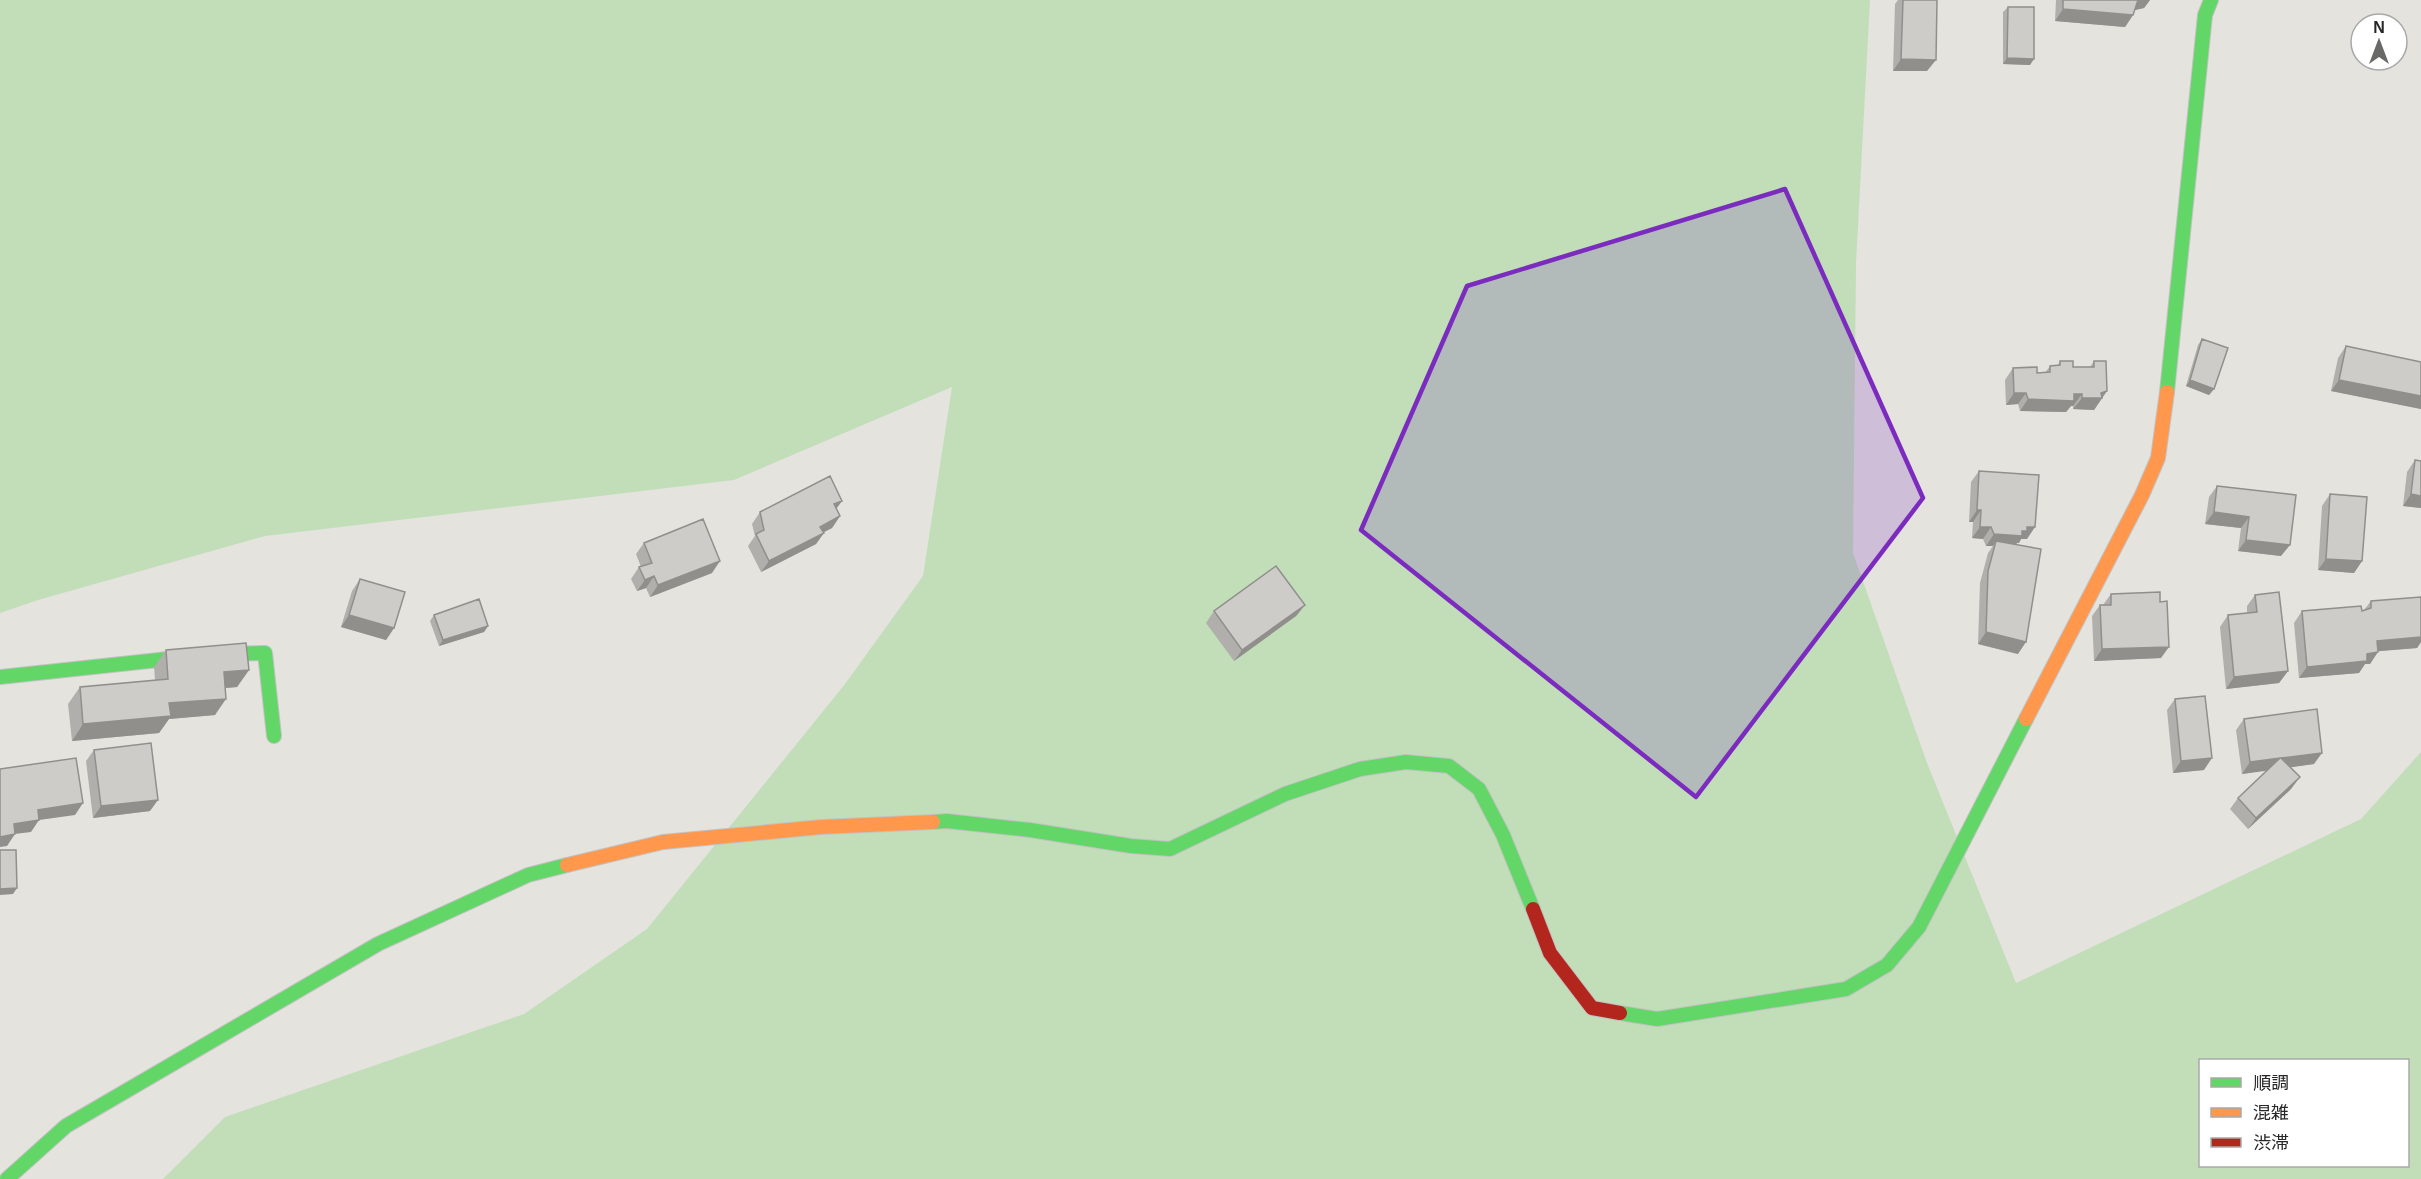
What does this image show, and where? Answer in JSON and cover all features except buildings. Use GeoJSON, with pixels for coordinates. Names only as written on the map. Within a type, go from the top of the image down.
{"type":"FeatureCollection","features":[{"type":"Feature","properties":{"kind":"street"},"geometry":{"type":"LineString","coordinates":[[7,1179],[66,1126],[139,1082],[378,944],[528,875],[663,842],[821,827],[935,822],[1030,831],[1131,846],[1170,849],[1284,794],[1360,769],[1406,762],[1449,766],[1479,789],[1503,835],[1550,953],[1592,1008],[1657,1019],[1846,989],[1887,965],[1919,927],[2142,495],[2158,458],[2164,423],[2205,15],[2211,0]]}},
{"type":"Feature","properties":{"kind":"street"},"geometry":{"type":"LineString","coordinates":[[0,677],[214,654],[265,653],[274,736]]}},
{"type":"Feature","properties":{"kind":"highlighted area"},"geometry":{"type":"Polygon","coordinates":[[[1785,189],[1923,498],[1696,797],[1361,530],[1467,286],[1785,189]]]}},
{"type":"Feature","properties":{"kind":"green space"},"geometry":{"type":"Polygon","coordinates":[[[0,0],[1870,0],[1856,263],[1853,553],[1927,763],[2016,983],[2361,819],[2421,752],[2421,1179],[163,1179],[225,1117],[524,1014],[647,929],[845,684],[923,576],[952,387],[734,480],[265,536],[38,600],[0,613],[0,0]]]}},
{"type":"Feature","properties":{"kind":"traffic: fast"},"geometry":{"type":"LineString","coordinates":[[2167,392],[2205,15],[2211,0]]}},
{"type":"Feature","properties":{"kind":"traffic: fast"},"geometry":{"type":"LineString","coordinates":[[0,677],[214,654],[265,653],[274,736]]}},
{"type":"Feature","properties":{"kind":"traffic: fast"},"geometry":{"type":"LineString","coordinates":[[1620,1013],[1657,1019],[1846,989],[1887,965],[1919,927],[2026,719]]}},
{"type":"Feature","properties":{"kind":"traffic: fast"},"geometry":{"type":"LineString","coordinates":[[933,822],[947,821],[1030,830],[1131,846],[1170,849],[1285,794],[1360,769],[1406,762],[1449,766],[1479,789],[1503,835],[1533,909]]}},
{"type":"Feature","properties":{"kind":"traffic: fast"},"geometry":{"type":"LineString","coordinates":[[7,1179],[66,1126],[378,944],[528,875],[567,865]]}},
{"type":"Feature","properties":{"kind":"traffic: slow"},"geometry":{"type":"LineString","coordinates":[[2026,719],[2142,495],[2158,458],[2167,392]]}},
{"type":"Feature","properties":{"kind":"traffic: slow"},"geometry":{"type":"LineString","coordinates":[[567,865],[663,842],[821,827],[933,822]]}},
{"type":"Feature","properties":{"kind":"traffic: jam"},"geometry":{"type":"LineString","coordinates":[[1533,909],[1550,953],[1592,1008],[1620,1013]]}}]}
